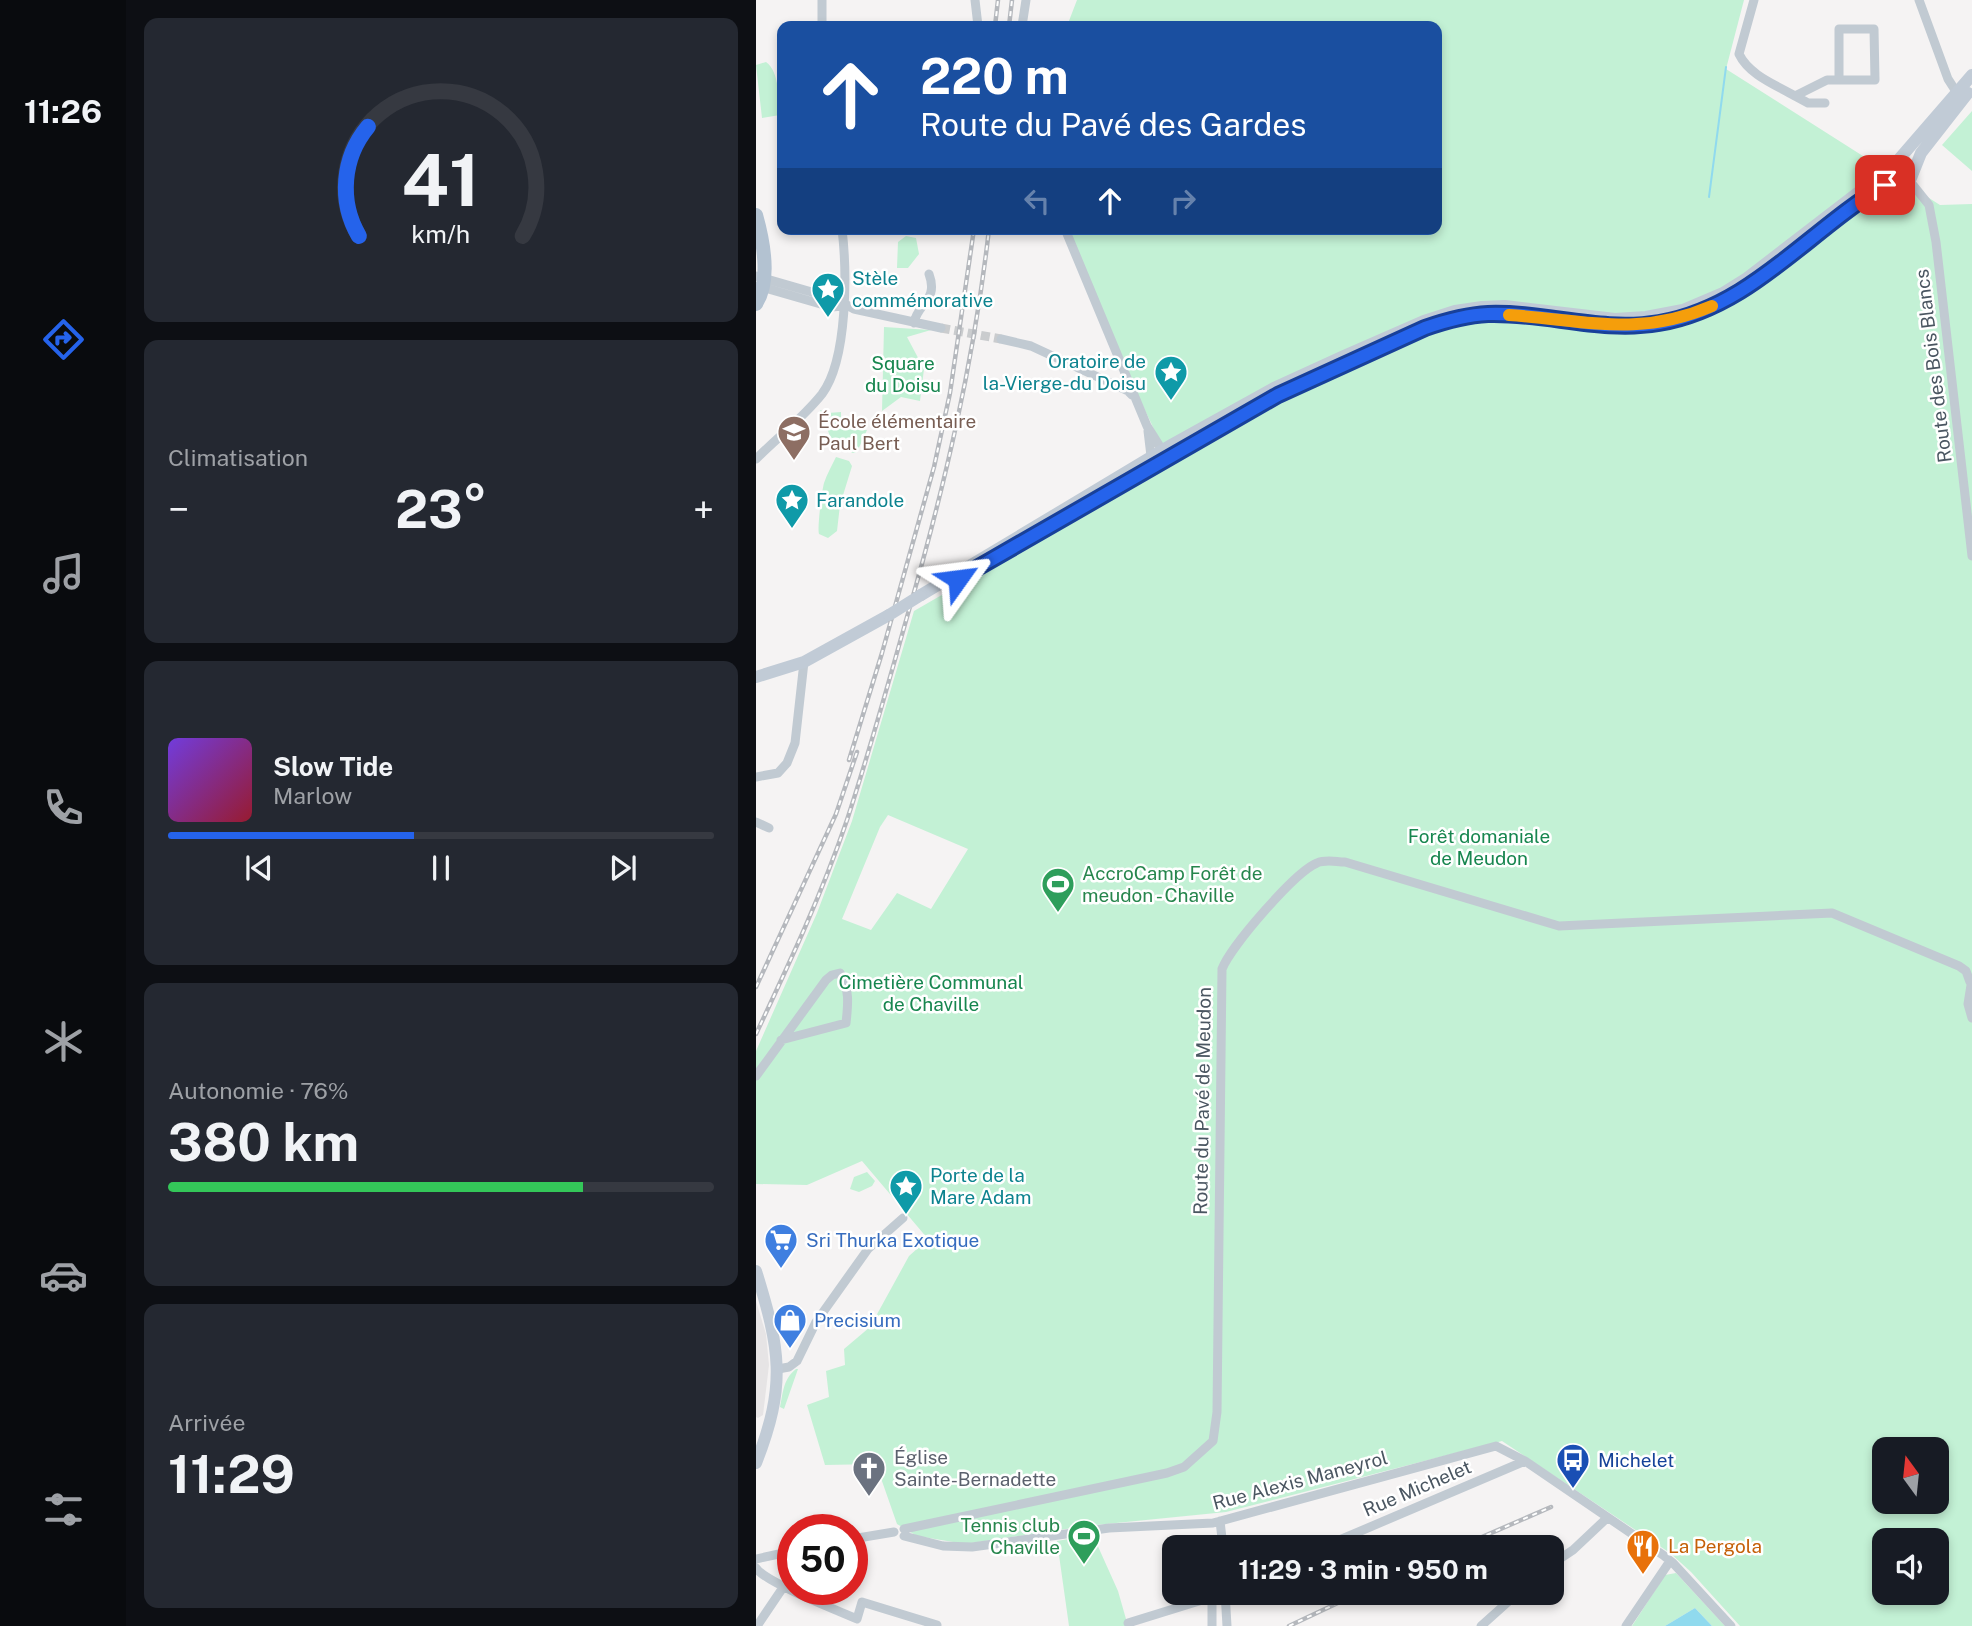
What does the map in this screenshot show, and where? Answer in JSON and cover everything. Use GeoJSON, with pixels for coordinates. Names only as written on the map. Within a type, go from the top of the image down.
{"type":"FeatureCollection","features":[{"type":"Feature","properties":{"kind":"main road"},"geometry":{"type":"LineString","coordinates":[[1900,177],[1894,164],[1972,75]]}},
{"type":"Feature","properties":{"kind":"main road"},"geometry":{"type":"LineString","coordinates":[[756,677],[804,662],[921,595],[958,579],[1159,457],[1278,395],[1425,328],[1484,314],[1634,326],[1662,323],[1695,313],[1740,291],[1883,185],[1914,174],[1914,167],[1921,153],[1972,88]]}},
{"type":"Feature","properties":{"kind":"main road"},"geometry":{"type":"LineString","coordinates":[[1900,160],[1909,161],[1914,167]]}},
{"type":"Feature","properties":{"kind":"main road"},"geometry":{"type":"LineString","coordinates":[[756,215],[759,282],[756,304]]}},
{"type":"Feature","properties":{"kind":"main road"},"geometry":{"type":"LineString","coordinates":[[756,1270],[772,1322],[778,1369],[773,1413],[756,1463]]}},
{"type":"Feature","properties":{"kind":"street"},"geometry":{"type":"LineString","coordinates":[[822,0],[822,21]]}},
{"type":"Feature","properties":{"kind":"street"},"geometry":{"type":"LineString","coordinates":[[975,0],[977,21]]}},
{"type":"Feature","properties":{"kind":"street"},"geometry":{"type":"LineString","coordinates":[[1023,21],[1026,0]]}},
{"type":"Feature","properties":{"kind":"street"},"geometry":{"type":"LineString","coordinates":[[1754,0],[1739,54],[1744,64],[1808,103],[1825,103]]}},
{"type":"Feature","properties":{"kind":"street"},"geometry":{"type":"LineString","coordinates":[[1919,0],[1948,79],[1957,93]]}},
{"type":"Feature","properties":{"kind":"street"},"geometry":{"type":"LineString","coordinates":[[1794,96],[1827,80],[1839,80],[1875,80],[1874,29],[1839,29],[1839,80]]}},
{"type":"Feature","properties":{"kind":"street","name":"Route des Bois Blancs"},"geometry":{"type":"LineString","coordinates":[[1900,177],[1929,205],[1936,242],[1972,556]]}},
{"type":"Feature","properties":{"kind":"street"},"geometry":{"type":"LineString","coordinates":[[756,458],[823,392],[829,382],[844,306],[843,235]]}},
{"type":"Feature","properties":{"kind":"street"},"geometry":{"type":"LineString","coordinates":[[1067,235],[1159,457]]}},
{"type":"Feature","properties":{"kind":"street"},"geometry":{"type":"LineString","coordinates":[[914,323],[916,314],[925,306],[931,295],[932,282],[929,274]]}},
{"type":"Feature","properties":{"kind":"street"},"geometry":{"type":"LineString","coordinates":[[759,282],[831,307],[844,306],[882,317],[941,328]]}},
{"type":"Feature","properties":{"kind":"street"},"geometry":{"type":"LineString","coordinates":[[1001,339],[1031,346],[1128,391],[1135,399]]}},
{"type":"Feature","properties":{"kind":"street"},"geometry":{"type":"LineString","coordinates":[[756,777],[778,773],[791,754],[797,736],[804,662]]}},
{"type":"Feature","properties":{"kind":"street"},"geometry":{"type":"LineString","coordinates":[[756,822],[769,828]]}},
{"type":"Feature","properties":{"kind":"street","name":"Route du Pavé de Meudon"},"geometry":{"type":"LineString","coordinates":[[901,1533],[1167,1473],[1184,1467],[1213,1441],[1217,1412],[1222,969],[1230,952],[1305,869],[1323,861],[1345,862],[1559,926],[1832,914],[1959,966],[1971,980]]}},
{"type":"Feature","properties":{"kind":"street"},"geometry":{"type":"LineString","coordinates":[[756,1076],[781,1040],[826,980],[840,973],[846,983],[846,1023],[781,1040]]}},
{"type":"Feature","properties":{"kind":"street"},"geometry":{"type":"LineString","coordinates":[[1971,980],[1968,1004],[1972,1018]]}},
{"type":"Feature","properties":{"kind":"street"},"geometry":{"type":"LineString","coordinates":[[778,1369],[797,1362],[816,1322],[868,1249],[903,1218]]}},
{"type":"Feature","properties":{"kind":"street","name":"Rue Alexis Maneyrol"},"geometry":{"type":"LineString","coordinates":[[901,1533],[943,1546],[972,1547],[1109,1528],[1220,1521],[1496,1446],[1525,1461],[1670,1561],[1731,1626]]}},
{"type":"Feature","properties":{"kind":"street","name":"Rue Michelet"},"geometry":{"type":"LineString","coordinates":[[1351,1535],[1525,1461]]}},
{"type":"Feature","properties":{"kind":"street"},"geometry":{"type":"LineString","coordinates":[[1564,1556],[1607,1518]]}},
{"type":"Feature","properties":{"kind":"street"},"geometry":{"type":"LineString","coordinates":[[1220,1521],[1222,1534]]}},
{"type":"Feature","properties":{"kind":"street"},"geometry":{"type":"LineString","coordinates":[[868,1537],[901,1533]]}},
{"type":"Feature","properties":{"kind":"street"},"geometry":{"type":"LineString","coordinates":[[756,1559],[777,1554]]}},
{"type":"Feature","properties":{"kind":"street"},"geometry":{"type":"LineString","coordinates":[[1626,1626],[1670,1561]]}},
{"type":"Feature","properties":{"kind":"street"},"geometry":{"type":"LineString","coordinates":[[756,1567],[759,1572],[777,1582]]}},
{"type":"Feature","properties":{"kind":"street"},"geometry":{"type":"LineString","coordinates":[[757,1626],[777,1596]]}},
{"type":"Feature","properties":{"kind":"street"},"geometry":{"type":"LineString","coordinates":[[824,1605],[859,1622],[862,1602],[937,1625]]}},
{"type":"Feature","properties":{"kind":"street"},"geometry":{"type":"LineString","coordinates":[[1128,1623],[1182,1605]]}},
{"type":"Feature","properties":{"kind":"street"},"geometry":{"type":"LineString","coordinates":[[1212,1605],[1212,1626]]}},
{"type":"Feature","properties":{"kind":"street"},"geometry":{"type":"LineString","coordinates":[[1226,1605],[1227,1626]]}},
{"type":"Feature","properties":{"kind":"street"},"geometry":{"type":"LineString","coordinates":[[1481,1626],[1504,1605]]}},
{"type":"Feature","properties":{"kind":"shaded area"},"geometry":{"type":"Polygon","coordinates":[[[756,1301],[766,1334],[769,1365],[763,1415],[758,1418],[756,1417],[756,1301]]]}},
{"type":"Feature","properties":{"kind":"green space","name":"Forêt domaniale de Meudon"},"geometry":{"type":"Polygon","coordinates":[[[1077,0],[1744,0],[1726,69],[1940,205],[1972,204],[1972,1626],[1740,1626],[1670,1553],[1502,1441],[1226,1512],[1086,1526],[965,1544],[917,1536],[897,1524],[876,1464],[825,1465],[807,1405],[829,1397],[826,1371],[845,1365],[844,1349],[870,1327],[909,1256],[928,1239],[862,1161],[807,1185],[756,1184],[756,1051],[817,913],[852,821],[914,611],[1170,463],[1124,366],[1071,235],[1442,235],[1442,21],[1069,21],[1077,0]],[[888,815],[880,827],[842,919],[871,930],[897,893],[931,909],[968,849],[888,815]]]}},
{"type":"Feature","properties":{"kind":"green space"},"geometry":{"type":"Polygon","coordinates":[[[766,62],[774,72],[777,116],[762,118],[756,65],[766,62]]]}},
{"type":"Feature","properties":{"kind":"green space"},"geometry":{"type":"Polygon","coordinates":[[[1972,111],[1972,171],[1942,145],[1972,111]]]}},
{"type":"Feature","properties":{"kind":"green space"},"geometry":{"type":"Polygon","coordinates":[[[906,236],[916,238],[919,254],[908,268],[897,268],[898,242],[906,236]]]}},
{"type":"Feature","properties":{"kind":"green space","name":"Square du Doisu"},"geometry":{"type":"Polygon","coordinates":[[[884,327],[931,330],[907,337],[924,369],[920,401],[901,397],[882,411],[884,327]]]}},
{"type":"Feature","properties":{"kind":"green space"},"geometry":{"type":"Polygon","coordinates":[[[820,410],[828,413],[841,412],[841,429],[867,430],[857,452],[853,453],[833,444],[820,410]]]}},
{"type":"Feature","properties":{"kind":"green space"},"geometry":{"type":"Polygon","coordinates":[[[836,457],[849,461],[852,466],[840,505],[837,531],[828,538],[819,534],[819,517],[824,483],[836,457]]]}},
{"type":"Feature","properties":{"kind":"green space"},"geometry":{"type":"Polygon","coordinates":[[[867,1172],[875,1181],[872,1186],[859,1192],[850,1189],[854,1177],[867,1172]]]}},
{"type":"Feature","properties":{"kind":"green space"},"geometry":{"type":"Polygon","coordinates":[[[796,1369],[784,1409],[780,1407],[784,1386],[796,1369]]]}},
{"type":"Feature","properties":{"kind":"green space","name":"Tennis club Chaville"},"geometry":{"type":"Polygon","coordinates":[[[1098,1534],[1096,1542],[1118,1591],[1128,1626],[1069,1626],[1057,1541],[1098,1534]]]}},
{"type":"Feature","properties":{"kind":"green space"},"geometry":{"type":"Polygon","coordinates":[[[1676,1573],[1725,1626],[1712,1626],[1695,1608],[1665,1626],[1632,1626],[1665,1575],[1676,1573]]]}},
{"type":"Feature","properties":{"kind":"water"},"geometry":{"type":"Polygon","coordinates":[[[1695,1608],[1712,1626],[1665,1626],[1695,1608]]]}},
{"type":"Feature","properties":{"kind":"waterway"},"geometry":{"type":"LineString","coordinates":[[1709,197],[1726,67]]}},
{"type":"Feature","properties":{"kind":"tunnel"},"geometry":{"type":"LineString","coordinates":[[941,328],[1001,339]]}},
{"type":"Feature","properties":{"kind":"railway"},"geometry":{"type":"LineString","coordinates":[[996,21],[998,0]]}},
{"type":"Feature","properties":{"kind":"railway"},"geometry":{"type":"LineString","coordinates":[[1010,21],[1012,0]]}},
{"type":"Feature","properties":{"kind":"railway"},"geometry":{"type":"LineString","coordinates":[[849,760],[934,467],[950,393],[973,235]]}},
{"type":"Feature","properties":{"kind":"railway"},"geometry":{"type":"LineString","coordinates":[[756,1034],[827,875],[878,719],[921,569],[956,425],[975,328],[988,235]]}},
{"type":"Feature","properties":{"kind":"railway"},"geometry":{"type":"LineString","coordinates":[[756,987],[836,814],[857,752]]}},
{"type":"Feature","properties":{"kind":"railway"},"geometry":{"type":"LineString","coordinates":[[1487,1535],[1551,1507]]}},
{"type":"Feature","properties":{"kind":"railway"},"geometry":{"type":"LineString","coordinates":[[1289,1626],[1333,1605]]}},
{"type":"Feature","properties":{"kind":"slow traffic"},"geometry":{"type":"LineString","coordinates":[[1509,315],[1623,326],[1662,323],[1712,306]]}},
{"type":"Feature","properties":{"kind":"place","name":"Stèle commémorative"},"geometry":{"type":"Point","coordinates":[828,319]}},
{"type":"Feature","properties":{"kind":"place","name":"Oratoire de la-Vierge-du Doisu"},"geometry":{"type":"Point","coordinates":[1171,402]}},
{"type":"Feature","properties":{"kind":"place","name":"École élémentaire Paul Bert"},"geometry":{"type":"Point","coordinates":[794,462]}},
{"type":"Feature","properties":{"kind":"place","name":"Farandole"},"geometry":{"type":"Point","coordinates":[792,530]}},
{"type":"Feature","properties":{"kind":"place","name":"AccroCamp Forêt de meudon - Chaville"},"geometry":{"type":"Point","coordinates":[1058,914]}},
{"type":"Feature","properties":{"kind":"place","name":"Porte de la Mare Adam"},"geometry":{"type":"Point","coordinates":[906,1216]}},
{"type":"Feature","properties":{"kind":"place","name":"Sri Thurka Exotique"},"geometry":{"type":"Point","coordinates":[781,1270]}},
{"type":"Feature","properties":{"kind":"place","name":"Precisium"},"geometry":{"type":"Point","coordinates":[790,1350]}},
{"type":"Feature","properties":{"kind":"place","name":"Michelet"},"geometry":{"type":"Point","coordinates":[1573,1490]}},
{"type":"Feature","properties":{"kind":"place","name":"Église Sainte-Bernadette"},"geometry":{"type":"Point","coordinates":[869,1498]}},
{"type":"Feature","properties":{"kind":"place","name":"Tennis club Chaville"},"geometry":{"type":"Point","coordinates":[1084,1566]}},
{"type":"Feature","properties":{"kind":"place","name":"La Pergola"},"geometry":{"type":"Point","coordinates":[1643,1576]}},
{"type":"Feature","properties":{"kind":"route"},"geometry":{"type":"LineString","coordinates":[[958,579],[1278,395],[1425,328],[1484,314],[1623,326],[1662,323],[1679,318],[1718,304],[1740,291],[1885,185]]}},
{"type":"Feature","properties":{"kind":"park label","name":"Cimetière Communal de Chaville"},"geometry":{"type":"Point","coordinates":[931,993]}}]}
